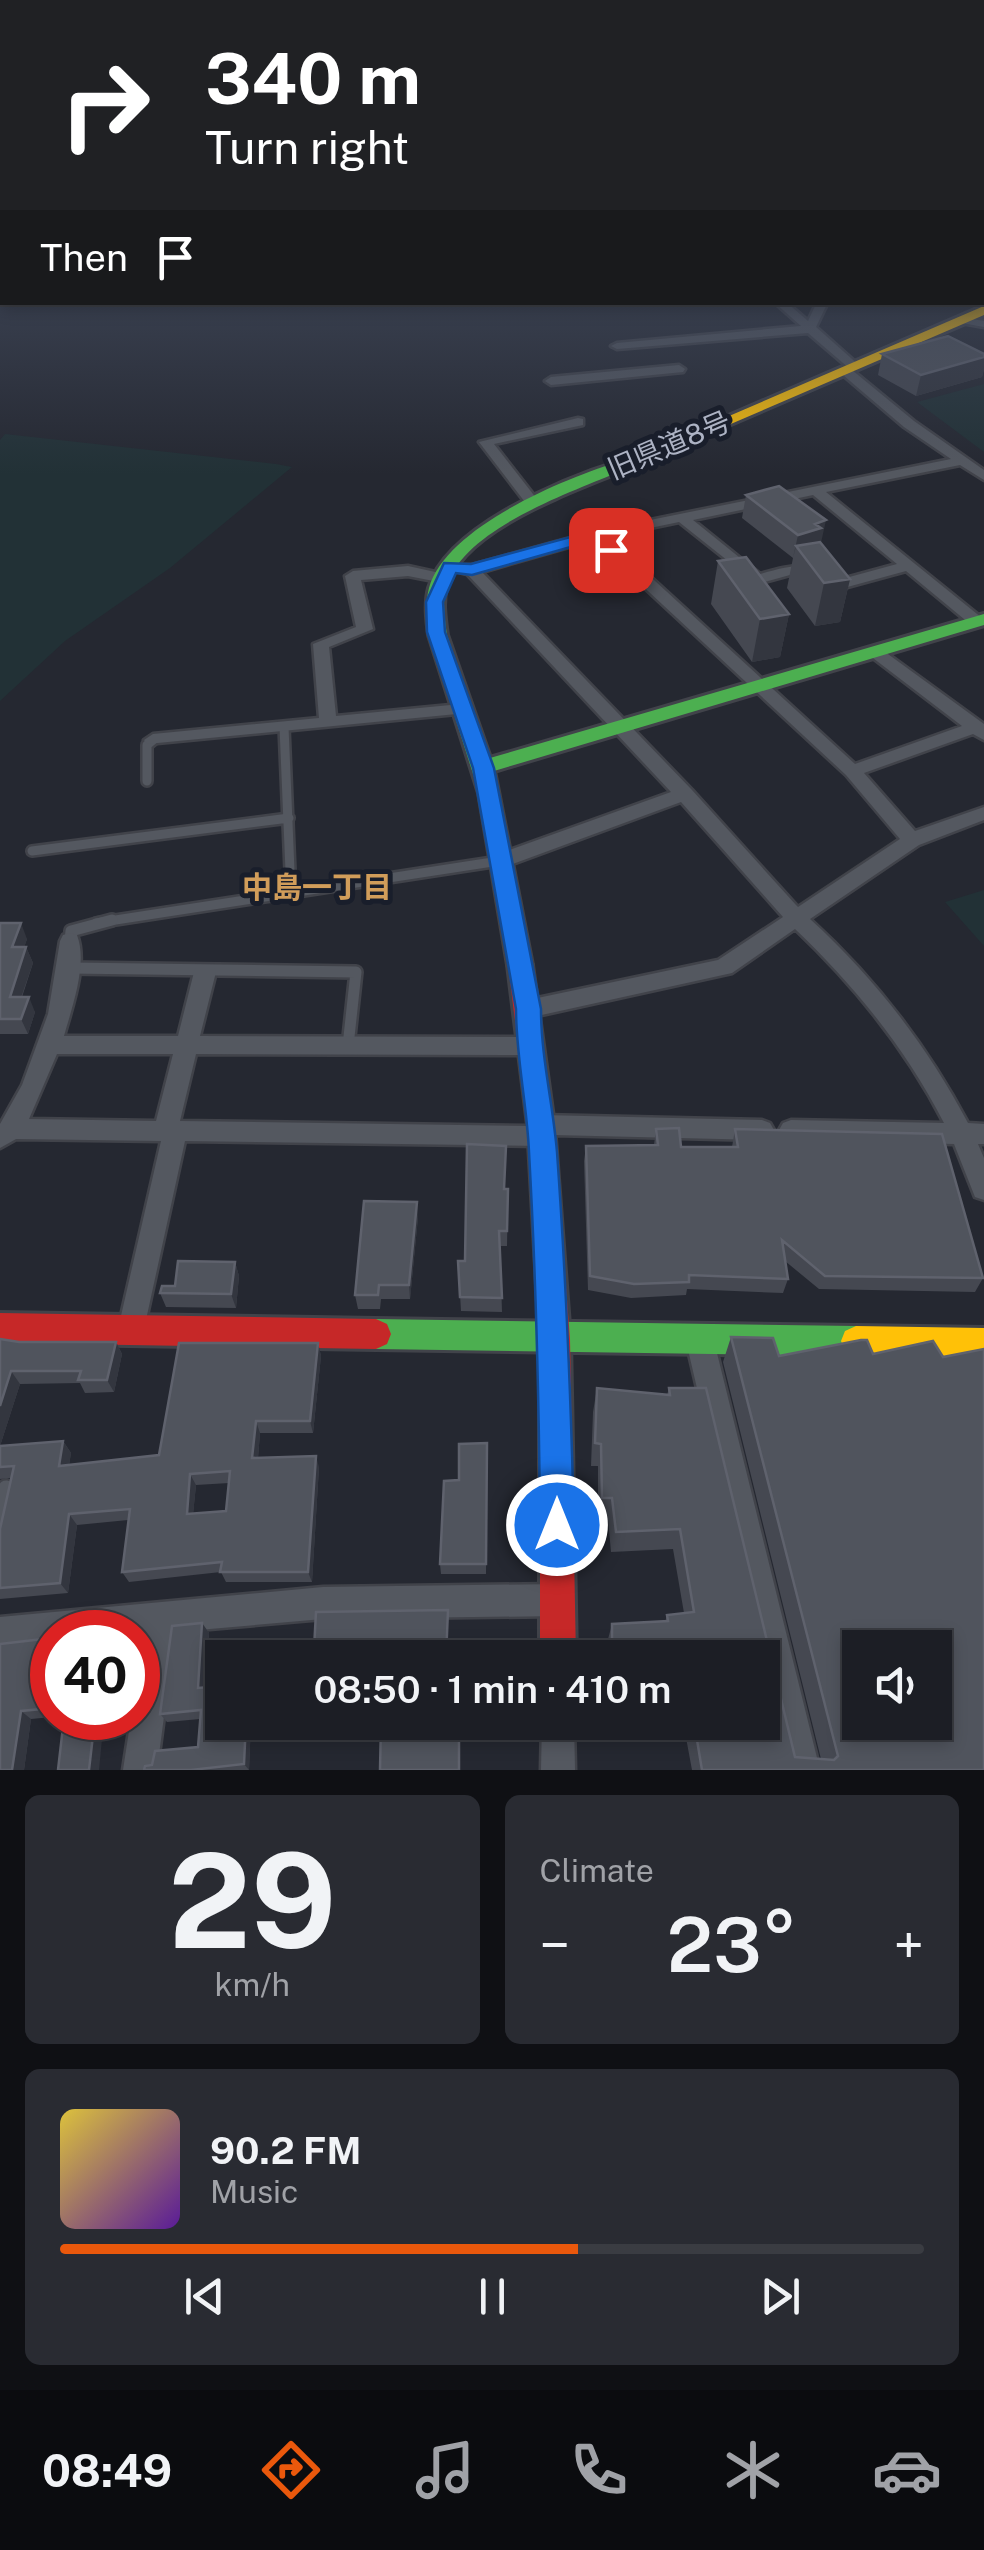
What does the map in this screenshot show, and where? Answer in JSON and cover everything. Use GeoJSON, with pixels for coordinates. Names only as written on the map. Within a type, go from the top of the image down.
{"type":"FeatureCollection","features":[{"type":"Feature","properties":{"kind":"street"},"geometry":{"type":"LineString","coordinates":[[788,310],[851,369],[960,461],[984,476]]}},
{"type":"Feature","properties":{"kind":"street"},"geometry":{"type":"LineString","coordinates":[[809,328],[819,310]]}},
{"type":"Feature","properties":{"kind":"street","name":"旧県道8号"},"geometry":{"type":"LineString","coordinates":[[455,572],[486,529],[532,503],[978,318]]}},
{"type":"Feature","properties":{"kind":"street"},"geometry":{"type":"LineString","coordinates":[[617,346],[809,328]]}},
{"type":"Feature","properties":{"kind":"street"},"geometry":{"type":"LineString","coordinates":[[551,381],[679,369],[656,342]]}},
{"type":"Feature","properties":{"kind":"street"},"geometry":{"type":"LineString","coordinates":[[532,503],[486,442],[578,422]]}},
{"type":"Feature","properties":{"kind":"street"},"geometry":{"type":"LineString","coordinates":[[328,722],[322,644],[365,629],[352,576],[455,572],[596,535],[960,461]]}},
{"type":"Feature","properties":{"kind":"street"},"geometry":{"type":"LineString","coordinates":[[816,490],[980,620]]}},
{"type":"Feature","properties":{"kind":"street"},"geometry":{"type":"LineString","coordinates":[[681,517],[756,579],[797,568],[816,571],[840,584],[908,566]]}},
{"type":"Feature","properties":{"kind":"street"},"geometry":{"type":"LineString","coordinates":[[596,535],[852,770],[912,840]]}},
{"type":"Feature","properties":{"kind":"street"},"geometry":{"type":"LineString","coordinates":[[455,572],[434,602],[436,632],[483,768],[528,1009],[528,1046],[542,1130],[555,1339],[558,1640]]}},
{"type":"Feature","properties":{"kind":"street"},"geometry":{"type":"LineString","coordinates":[[455,572],[622,728],[796,919],[858,978],[974,1134],[984,1189]]}},
{"type":"Feature","properties":{"kind":"street"},"geometry":{"type":"LineString","coordinates":[[483,768],[980,620]]}},
{"type":"Feature","properties":{"kind":"street"},"geometry":{"type":"LineString","coordinates":[[874,652],[981,731]]}},
{"type":"Feature","properties":{"kind":"street"},"geometry":{"type":"LineString","coordinates":[[153,740],[461,709]]}},
{"type":"Feature","properties":{"kind":"street"},"geometry":{"type":"LineString","coordinates":[[852,770],[981,731]]}},
{"type":"Feature","properties":{"kind":"street"},"geometry":{"type":"LineString","coordinates":[[500,861],[686,794]]}},
{"type":"Feature","properties":{"kind":"street"},"geometry":{"type":"LineString","coordinates":[[528,1009],[724,967],[912,840],[984,813]]}},
{"type":"Feature","properties":{"kind":"street"},"geometry":{"type":"LineString","coordinates":[[70,941],[70,968],[48,1046],[6,1134],[542,1130],[974,1134]]}},
{"type":"Feature","properties":{"kind":"street"},"geometry":{"type":"LineString","coordinates":[[132,1329],[185,1045],[205,972]]}},
{"type":"Feature","properties":{"kind":"street"},"geometry":{"type":"LineString","coordinates":[[48,1046],[528,1046]]}},
{"type":"Feature","properties":{"kind":"street"},"geometry":{"type":"LineString","coordinates":[[0,1328],[984,1343]]}},
{"type":"Feature","properties":{"kind":"street"},"geometry":{"type":"LineString","coordinates":[[700,1341],[803,1770]]}},
{"type":"Feature","properties":{"kind":"street"},"geometry":{"type":"LineString","coordinates":[[0,1633],[323,1604],[558,1600]]}},
{"type":"Feature","properties":{"kind":"street"},"geometry":{"type":"LineString","coordinates":[[140,1770],[161,1620]]}},
{"type":"Feature","properties":{"kind":"street"},"geometry":{"type":"LineString","coordinates":[[558,1740],[558,1770]]}},
{"type":"Feature","properties":{"kind":"lane"},"geometry":{"type":"LineString","coordinates":[[284,727],[291,895]]}},
{"type":"Feature","properties":{"kind":"lane"},"geometry":{"type":"LineString","coordinates":[[146,781],[147,745],[153,740]]}},
{"type":"Feature","properties":{"kind":"lane"},"geometry":{"type":"LineString","coordinates":[[32,851],[288,818]]}},
{"type":"Feature","properties":{"kind":"lane"},"geometry":{"type":"LineString","coordinates":[[70,941],[71,931],[84,925],[500,861]]}},
{"type":"Feature","properties":{"kind":"lane"},"geometry":{"type":"LineString","coordinates":[[70,968],[356,972],[348,1046]]}},
{"type":"Feature","properties":{"kind":"lane"},"geometry":{"type":"LineString","coordinates":[[0,1522],[6,1488]]}},
{"type":"Feature","properties":{"kind":"shaded area"},"geometry":{"type":"Polygon","coordinates":[[[984,384],[984,452],[917,402],[984,384]]]}},
{"type":"Feature","properties":{"kind":"shaded area"},"geometry":{"type":"Polygon","coordinates":[[[5,434],[292,467],[170,568],[65,641],[0,701],[0,440],[5,434]]]}},
{"type":"Feature","properties":{"kind":"shaded area"},"geometry":{"type":"Polygon","coordinates":[[[984,890],[984,946],[945,902],[984,890]]]}},
{"type":"Feature","properties":{"kind":"building"},"geometry":{"type":"Polygon","coordinates":[[[948,336],[984,357],[921,375],[882,354],[948,336]]]}},
{"type":"Feature","properties":{"kind":"building"},"geometry":{"type":"Polygon","coordinates":[[[779,486],[826,520],[815,524],[821,528],[798,535],[746,495],[779,486]]]}},
{"type":"Feature","properties":{"kind":"building"},"geometry":{"type":"Polygon","coordinates":[[[820,542],[850,579],[824,583],[796,546],[820,542]]]}},
{"type":"Feature","properties":{"kind":"building"},"geometry":{"type":"Polygon","coordinates":[[[746,557],[789,614],[760,619],[718,561],[746,557]]]}},
{"type":"Feature","properties":{"kind":"building"},"geometry":{"type":"Polygon","coordinates":[[[0,923],[21,923],[12,947],[26,947],[10,997],[29,997],[21,1019],[0,1019],[0,923]]]}},
{"type":"Feature","properties":{"kind":"building"},"geometry":{"type":"Polygon","coordinates":[[[679,1128],[681,1147],[738,1147],[735,1129],[942,1134],[983,1278],[825,1276],[782,1240],[788,1279],[689,1275],[689,1282],[634,1284],[590,1276],[586,1146],[658,1145],[656,1129],[679,1128]]]}},
{"type":"Feature","properties":{"kind":"building"},"geometry":{"type":"Polygon","coordinates":[[[467,1144],[506,1146],[507,1231],[499,1231],[502,1298],[460,1297],[458,1261],[465,1261],[467,1144]]]}},
{"type":"Feature","properties":{"kind":"building"},"geometry":{"type":"Polygon","coordinates":[[[364,1201],[417,1202],[409,1285],[379,1285],[378,1295],[355,1295],[364,1201]]]}},
{"type":"Feature","properties":{"kind":"building"},"geometry":{"type":"Polygon","coordinates":[[[178,1261],[235,1262],[231,1294],[160,1293],[162,1286],[175,1286],[178,1261]]]}},
{"type":"Feature","properties":{"kind":"building"},"geometry":{"type":"Polygon","coordinates":[[[731,1337],[773,1338],[779,1356],[861,1340],[867,1340],[873,1354],[933,1341],[943,1357],[984,1349],[984,1770],[702,1770],[697,1740],[780,1740],[780,1695],[795,1757],[834,1760],[838,1756],[731,1337]]]}},
{"type":"Feature","properties":{"kind":"building"},"geometry":{"type":"Polygon","coordinates":[[[0,1339],[116,1342],[107,1380],[78,1380],[81,1371],[11,1371],[0,1406],[0,1339]]]}},
{"type":"Feature","properties":{"kind":"building"},"geometry":{"type":"Polygon","coordinates":[[[179,1343],[318,1343],[310,1421],[256,1421],[252,1458],[316,1456],[308,1572],[220,1572],[222,1562],[122,1572],[130,1509],[69,1514],[60,1583],[0,1588],[0,1529],[14,1466],[0,1467],[0,1446],[63,1441],[59,1466],[159,1455],[179,1343]],[[230,1471],[190,1474],[187,1514],[226,1511],[230,1471]]]}},
{"type":"Feature","properties":{"kind":"building"},"geometry":{"type":"Polygon","coordinates":[[[597,1388],[670,1395],[669,1388],[706,1388],[767,1640],[612,1640],[612,1624],[668,1621],[667,1615],[694,1612],[680,1529],[616,1532],[612,1498],[602,1498],[601,1444],[595,1443],[597,1388]]]}},
{"type":"Feature","properties":{"kind":"building"},"geometry":{"type":"Polygon","coordinates":[[[487,1443],[486,1564],[440,1564],[444,1481],[459,1480],[459,1444],[487,1443]]]}},
{"type":"Feature","properties":{"kind":"building"},"geometry":{"type":"Polygon","coordinates":[[[448,1610],[447,1640],[314,1640],[316,1612],[448,1610]]]}},
{"type":"Feature","properties":{"kind":"building"},"geometry":{"type":"Polygon","coordinates":[[[202,1623],[198,1688],[205,1687],[205,1740],[245,1740],[244,1764],[144,1770],[152,1765],[155,1751],[198,1747],[201,1710],[160,1714],[172,1626],[202,1623]]]}},
{"type":"Feature","properties":{"kind":"building"},"geometry":{"type":"Polygon","coordinates":[[[30,1641],[30,1710],[21,1711],[12,1770],[0,1770],[0,1644],[30,1641]]]}},
{"type":"Feature","properties":{"kind":"building"},"geometry":{"type":"Polygon","coordinates":[[[61,1740],[92,1740],[89,1770],[58,1770],[61,1740]]]}},
{"type":"Feature","properties":{"kind":"building"},"geometry":{"type":"Polygon","coordinates":[[[381,1740],[459,1740],[459,1770],[380,1770],[381,1740]]]}},
{"type":"Feature","properties":{"kind":"traffic: fast"},"geometry":{"type":"LineString","coordinates":[[520,965],[489,793],[438,635],[438,587],[452,561],[503,520],[621,466]]}},
{"type":"Feature","properties":{"kind":"traffic: fast"},"geometry":{"type":"LineString","coordinates":[[483,767],[984,619]]}},
{"type":"Feature","properties":{"kind":"traffic: fast"},"geometry":{"type":"LineString","coordinates":[[376,1334],[856,1341]]}},
{"type":"Feature","properties":{"kind":"traffic: slow"},"geometry":{"type":"LineString","coordinates":[[621,466],[984,310]]}},
{"type":"Feature","properties":{"kind":"traffic: slow"},"geometry":{"type":"LineString","coordinates":[[856,1341],[984,1343]]}},
{"type":"Feature","properties":{"kind":"traffic: jam"},"geometry":{"type":"LineString","coordinates":[[520,965],[541,1125],[555,1339],[558,1640]]}},
{"type":"Feature","properties":{"kind":"traffic: jam"},"geometry":{"type":"LineString","coordinates":[[0,1328],[376,1334]]}},
{"type":"Feature","properties":{"kind":"district","name":"中島一丁目"},"geometry":{"type":"Point","coordinates":[317,888]}},
{"type":"Feature","properties":{"kind":"route"},"geometry":{"type":"LineString","coordinates":[[557,1525],[555,1339],[541,1125],[528,1046],[528,1009],[483,768],[446,669],[436,632],[434,602],[450,567],[472,570],[596,535],[611,550]]}}]}
